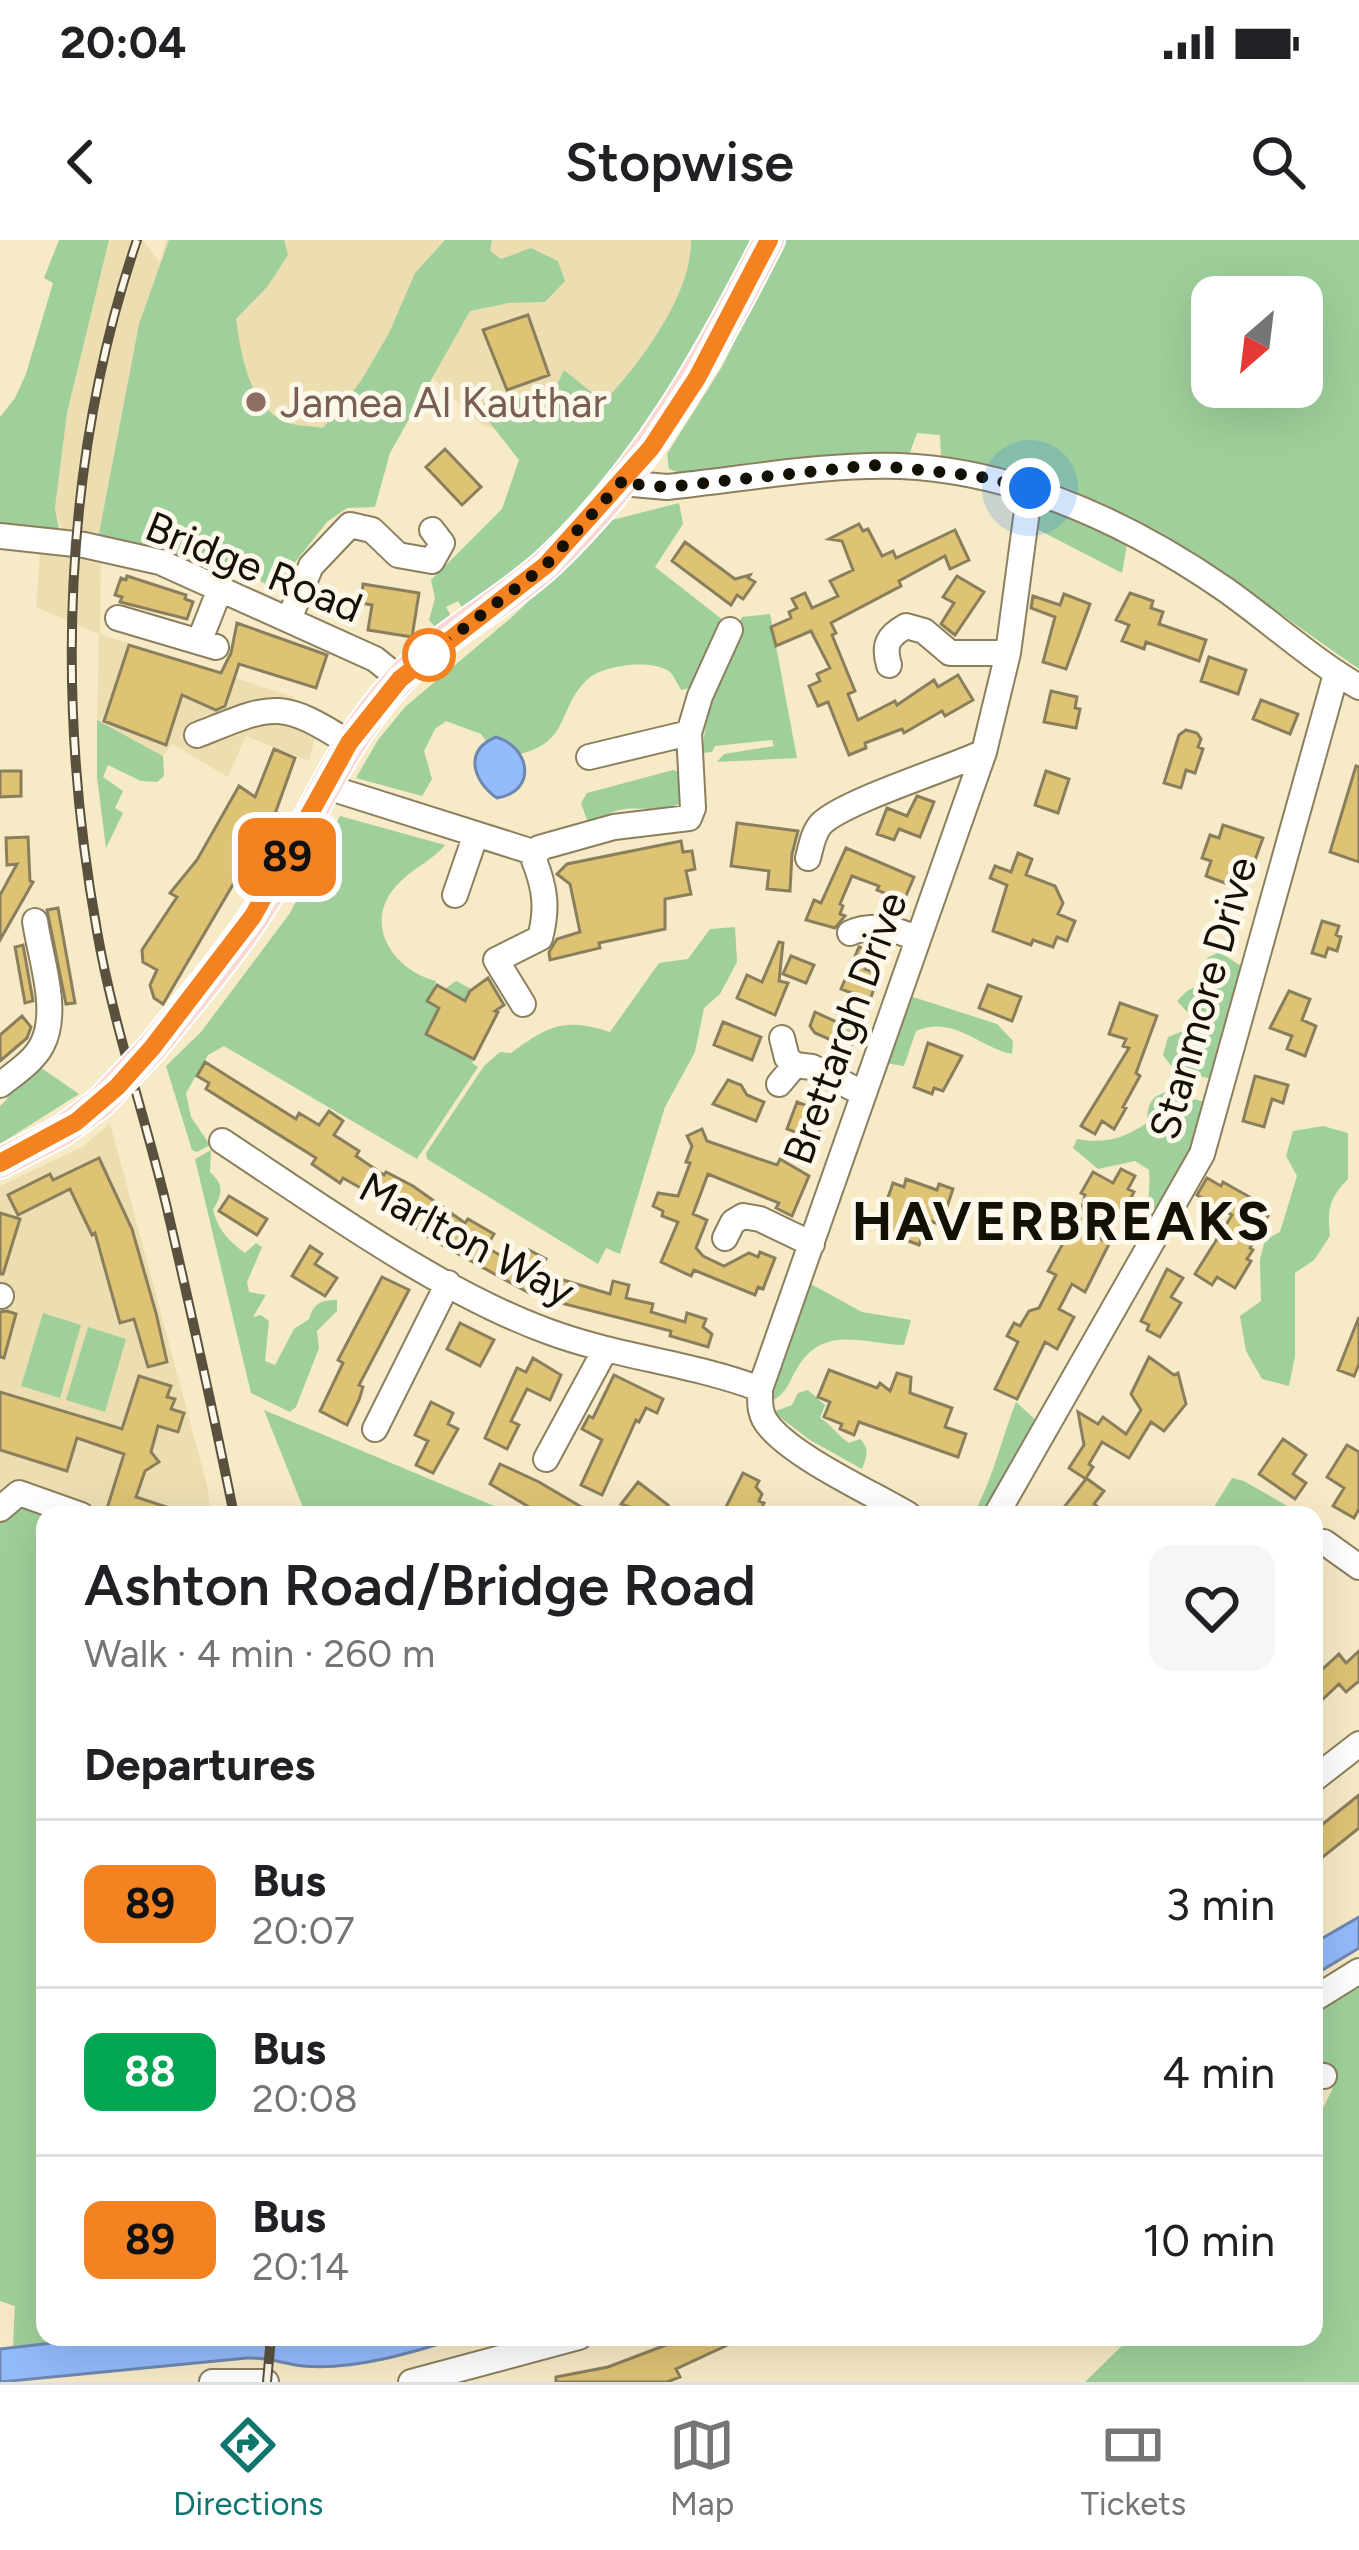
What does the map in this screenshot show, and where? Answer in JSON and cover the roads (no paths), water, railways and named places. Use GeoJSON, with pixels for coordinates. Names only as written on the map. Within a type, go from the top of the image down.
{"type":"FeatureCollection","features":[{"type":"Feature","properties":{"kind":"main road"},"geometry":{"type":"LineString","coordinates":[[0,1163],[76,1122],[152,1048],[235,943],[270,890],[349,743],[400,679],[546,565],[651,448],[697,378],[769,240]]}},
{"type":"Feature","properties":{"kind":"street"},"geometry":{"type":"LineString","coordinates":[[625,478],[633,484],[667,487],[873,465],[977,476],[1030,488],[1143,540],[1224,589],[1359,687]]}},
{"type":"Feature","properties":{"kind":"street","name":"Brettargh Drive"},"geometry":{"type":"LineString","coordinates":[[760,1389],[984,752],[1008,653],[1030,488]]}},
{"type":"Feature","properties":{"kind":"street"},"geometry":{"type":"LineString","coordinates":[[289,620],[311,566],[350,525],[372,530],[398,555],[432,560],[442,543],[432,530]]}},
{"type":"Feature","properties":{"kind":"street","name":"Bridge Road"},"geometry":{"type":"LineString","coordinates":[[0,536],[160,562],[375,659],[400,679]]}},
{"type":"Feature","properties":{"kind":"street"},"geometry":{"type":"LineString","coordinates":[[118,618],[207,645],[220,590]]}},
{"type":"Feature","properties":{"kind":"street"},"geometry":{"type":"LineString","coordinates":[[889,665],[884,650],[891,634],[906,626],[924,631],[950,653],[1008,653]]}},
{"type":"Feature","properties":{"kind":"street"},"geometry":{"type":"LineString","coordinates":[[523,1004],[496,960],[540,938],[547,912],[536,853],[550,842],[614,827],[688,818],[693,808],[689,734],[700,696],[730,630]]}},
{"type":"Feature","properties":{"kind":"street","name":"Stanmore Drive"},"geometry":{"type":"LineString","coordinates":[[1001,1506],[1202,1154],[1336,674]]}},
{"type":"Feature","properties":{"kind":"street"},"geometry":{"type":"LineString","coordinates":[[197,735],[276,708],[318,723],[349,743]]}},
{"type":"Feature","properties":{"kind":"street"},"geometry":{"type":"LineString","coordinates":[[589,757],[689,734]]}},
{"type":"Feature","properties":{"kind":"street"},"geometry":{"type":"LineString","coordinates":[[808,858],[816,830],[825,820],[984,752]]}},
{"type":"Feature","properties":{"kind":"street"},"geometry":{"type":"LineString","coordinates":[[324,786],[536,853]]}},
{"type":"Feature","properties":{"kind":"street"},"geometry":{"type":"LineString","coordinates":[[455,895],[476,834]]}},
{"type":"Feature","properties":{"kind":"street"},"geometry":{"type":"LineString","coordinates":[[0,1085],[36,1055],[50,1018],[35,921]]}},
{"type":"Feature","properties":{"kind":"street"},"geometry":{"type":"LineString","coordinates":[[858,923],[918,939]]}},
{"type":"Feature","properties":{"kind":"street"},"geometry":{"type":"LineString","coordinates":[[782,1038],[787,1075],[812,1067],[862,1094]]}},
{"type":"Feature","properties":{"kind":"street","name":"Marlton Way"},"geometry":{"type":"LineString","coordinates":[[223,1148],[506,1315],[605,1350],[760,1389]]}},
{"type":"Feature","properties":{"kind":"street"},"geometry":{"type":"LineString","coordinates":[[724,1238],[733,1222],[743,1216],[760,1219],[812,1244]]}},
{"type":"Feature","properties":{"kind":"street"},"geometry":{"type":"LineString","coordinates":[[375,1429],[385,1386],[448,1282]]}},
{"type":"Feature","properties":{"kind":"street"},"geometry":{"type":"LineString","coordinates":[[546,1459],[605,1350]]}},
{"type":"Feature","properties":{"kind":"street"},"geometry":{"type":"LineString","coordinates":[[760,1389],[760,1409],[769,1426],[894,1506]]}},
{"type":"Feature","properties":{"kind":"street"},"geometry":{"type":"LineString","coordinates":[[0,1509],[19,1492],[57,1506]]}},
{"type":"Feature","properties":{"kind":"street"},"geometry":{"type":"LineString","coordinates":[[1324,1542],[1359,1568]]}},
{"type":"Feature","properties":{"kind":"street"},"geometry":{"type":"LineString","coordinates":[[1323,1772],[1359,1744]]}},
{"type":"Feature","properties":{"kind":"street"},"geometry":{"type":"LineString","coordinates":[[1323,1993],[1359,1971]]}},
{"type":"Feature","properties":{"kind":"street"},"geometry":{"type":"LineString","coordinates":[[411,2382],[545,2346]]}},
{"type":"Feature","properties":{"kind":"street"},"geometry":{"type":"LineString","coordinates":[[212,2382],[266,2382]]}},
{"type":"Feature","properties":{"kind":"water"},"geometry":{"type":"Polygon","coordinates":[[[496,737],[516,750],[525,769],[519,787],[497,798],[482,783],[475,766],[479,750],[496,737]]]}},
{"type":"Feature","properties":{"kind":"water"},"geometry":{"type":"Polygon","coordinates":[[[1359,1917],[1359,1948],[1323,1970],[1323,1938],[1359,1917]]]}},
{"type":"Feature","properties":{"kind":"water"},"geometry":{"type":"Polygon","coordinates":[[[36,2345],[431,2346],[342,2366],[247,2358],[0,2382],[0,2349],[36,2345]]]}},
{"type":"Feature","properties":{"kind":"railway"},"geometry":{"type":"LineString","coordinates":[[137,240],[93,409],[81,496],[72,670],[75,758],[104,966],[166,1204],[232,1506]]}},
{"type":"Feature","properties":{"kind":"railway"},"geometry":{"type":"LineString","coordinates":[[267,2382],[270,2346]]}},
{"type":"Feature","properties":{"kind":"place","name":"Jamea Al Kauthar"},"geometry":{"type":"Point","coordinates":[256,402]}},
{"type":"Feature","properties":{"kind":"district","name":"HAVERBREAKS"},"geometry":{"type":"Point","coordinates":[1062,1221]}}]}
